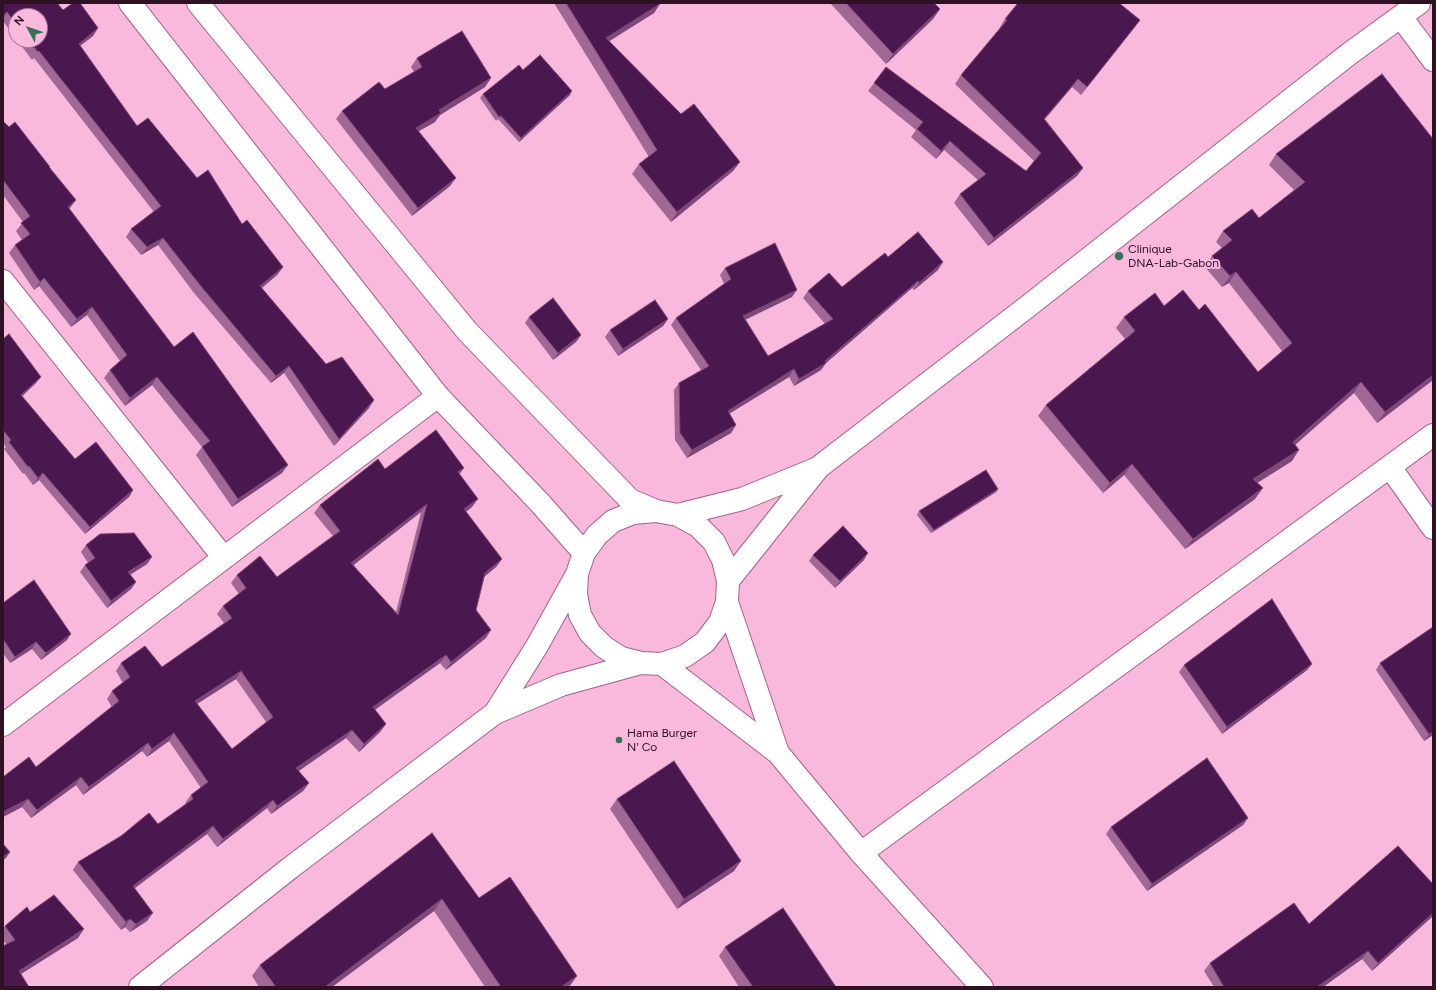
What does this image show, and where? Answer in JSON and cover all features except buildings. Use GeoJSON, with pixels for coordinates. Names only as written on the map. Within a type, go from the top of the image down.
{"type":"FeatureCollection","features":[{"type":"Feature","properties":{"kind":"street"},"geometry":{"type":"LineString","coordinates":[[130,3],[438,396],[540,503],[584,553]]}},
{"type":"Feature","properties":{"kind":"street"},"geometry":{"type":"LineString","coordinates":[[198,3],[467,331],[630,500],[656,511],[678,515],[698,526],[714,542],[724,560],[727,591],[778,753]]}},
{"type":"Feature","properties":{"kind":"street"},"geometry":{"type":"LineString","coordinates":[[140,987],[290,868],[495,713],[561,685],[685,656],[705,642],[720,622],[727,591],[819,468],[1349,54],[1419,3]]}},
{"type":"Feature","properties":{"kind":"street"},"geometry":{"type":"LineString","coordinates":[[1401,17],[1433,60]]}},
{"type":"Feature","properties":{"kind":"street"},"geometry":{"type":"LineString","coordinates":[[3,281],[224,558]]}},
{"type":"Feature","properties":{"kind":"street"},"geometry":{"type":"LineString","coordinates":[[6,718],[224,558],[438,396]]}},
{"type":"Feature","properties":{"kind":"street"},"geometry":{"type":"LineString","coordinates":[[861,853],[1433,435]]}},
{"type":"Feature","properties":{"kind":"street"},"geometry":{"type":"LineString","coordinates":[[1390,467],[1433,528]]}},
{"type":"Feature","properties":{"kind":"street"},"geometry":{"type":"LineString","coordinates":[[678,515],[742,499],[819,468]]}},
{"type":"Feature","properties":{"kind":"street"},"geometry":{"type":"LineString","coordinates":[[495,713],[537,646],[577,574],[584,553],[596,535],[613,521],[633,513],[656,511]]}},
{"type":"Feature","properties":{"kind":"street"},"geometry":{"type":"LineString","coordinates":[[577,574],[576,594],[580,615],[590,633],[604,647],[621,658],[652,664],[778,753],[861,853],[982,987]]}},
{"type":"Feature","properties":{"kind":"place","name":"Clinique DNA-Lab-Gabon"},"geometry":{"type":"Point","coordinates":[1119,256]}},
{"type":"Feature","properties":{"kind":"place","name":"Hama Burger N' Co"},"geometry":{"type":"Point","coordinates":[619,740]}}]}
